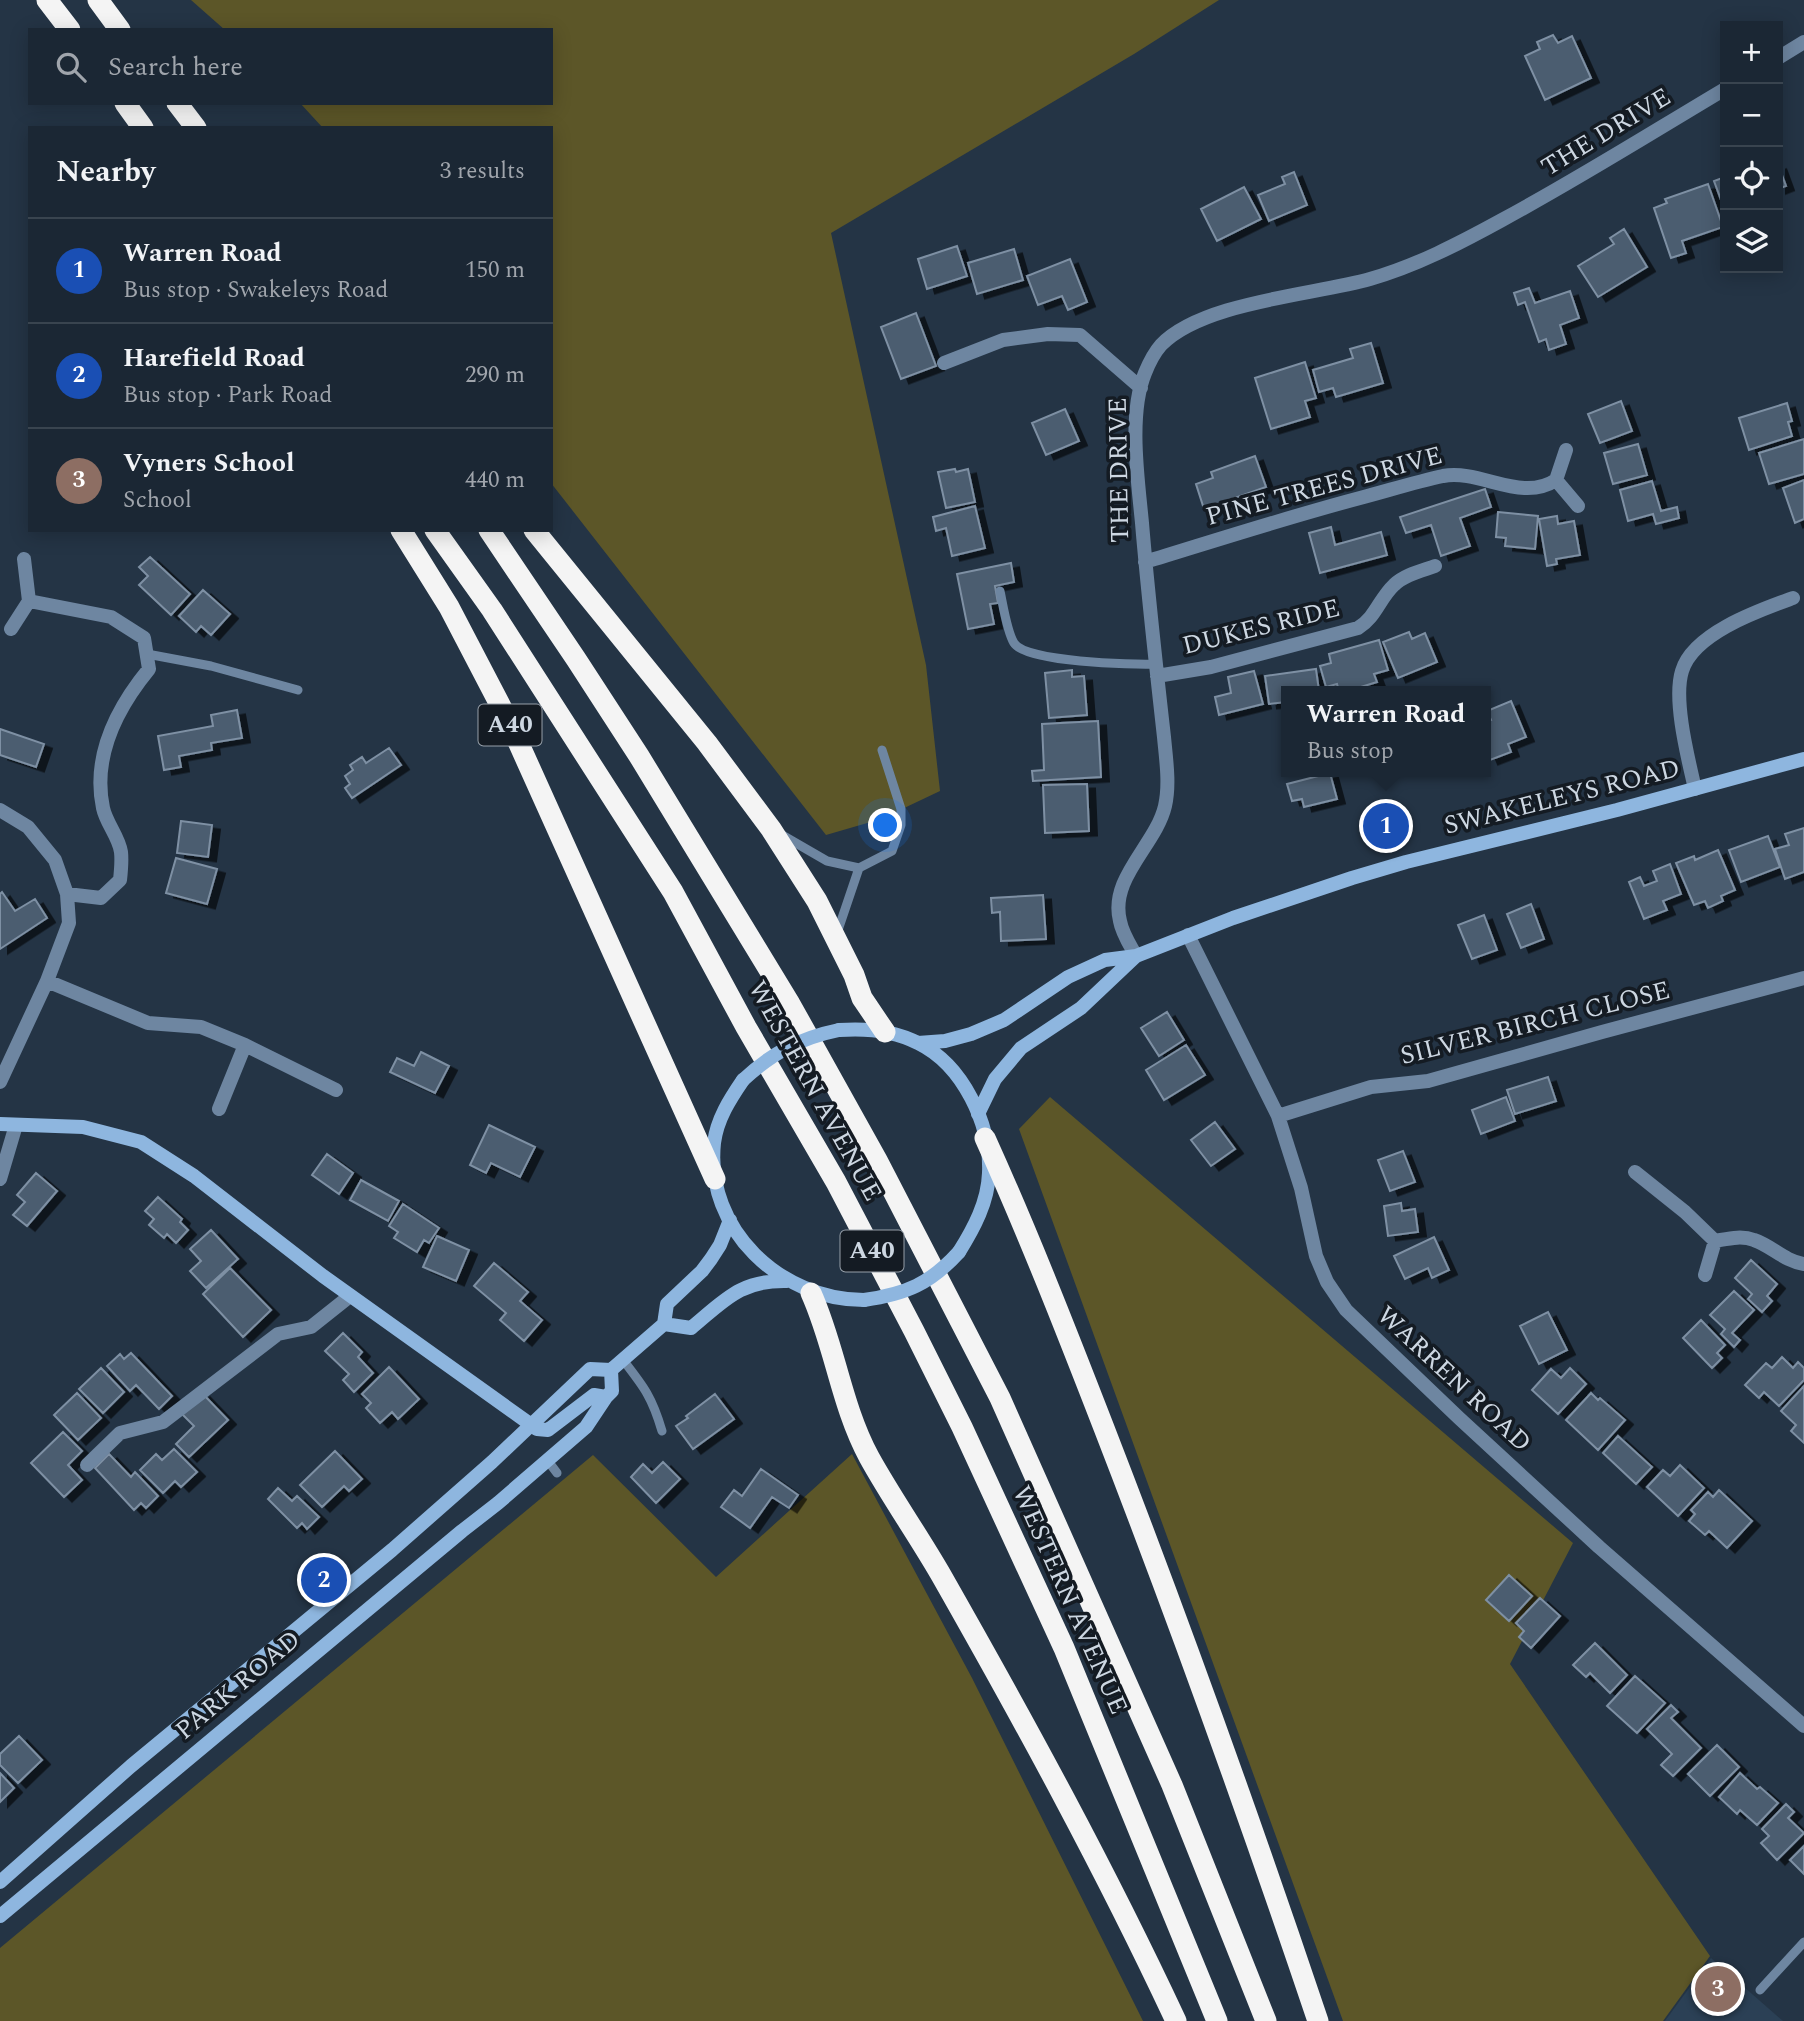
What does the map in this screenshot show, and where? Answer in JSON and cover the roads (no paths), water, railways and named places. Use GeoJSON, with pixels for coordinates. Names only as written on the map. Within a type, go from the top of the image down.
{"type":"FeatureCollection","features":[{"type":"Feature","properties":{"kind":"highway"},"geometry":{"type":"LineString","coordinates":[[47,0],[68,28]]}},
{"type":"Feature","properties":{"kind":"highway"},"geometry":{"type":"LineString","coordinates":[[97,0],[118,28]]}},
{"type":"Feature","properties":{"kind":"highway"},"geometry":{"type":"LineString","coordinates":[[118,105],[130,126]]}},
{"type":"Feature","properties":{"kind":"highway"},"geometry":{"type":"LineString","coordinates":[[126,105],[142,126]]}},
{"type":"Feature","properties":{"kind":"highway"},"geometry":{"type":"LineString","coordinates":[[179,105],[194,126]]}},
{"type":"Feature","properties":{"kind":"highway","name":"A40"},"geometry":{"type":"LineString","coordinates":[[402,532],[449,607],[510,724],[715,1179]]}},
{"type":"Feature","properties":{"kind":"highway","name":"WESTERN AVENUE"},"geometry":{"type":"LineString","coordinates":[[436,532],[492,610],[673,892],[746,1027],[836,1182],[962,1427],[1064,1648],[1217,2021]]}},
{"type":"Feature","properties":{"kind":"highway","name":"WESTERN AVENUE"},"geometry":{"type":"LineString","coordinates":[[490,532],[639,756],[790,1004],[877,1160],[1000,1398],[1172,1785],[1266,2021]]}},
{"type":"Feature","properties":{"kind":"highway"},"geometry":{"type":"LineString","coordinates":[[536,532],[707,743],[771,829],[811,891],[854,975],[862,998],[885,1032]]}},
{"type":"Feature","properties":{"kind":"highway"},"geometry":{"type":"LineString","coordinates":[[985,1138],[1045,1278],[1148,1540],[1260,1849],[1318,2021]]}},
{"type":"Feature","properties":{"kind":"highway"},"geometry":{"type":"LineString","coordinates":[[811,1293],[828,1334],[848,1411],[869,1457],[940,1573],[1033,1741],[1176,2021]]}},
{"type":"Feature","properties":{"kind":"main road","name":"SWAKELEYS ROAD"},"geometry":{"type":"LineString","coordinates":[[918,1043],[945,1041],[971,1034],[1004,1020],[1068,978],[1105,960],[1136,956],[1278,902],[1406,862],[1804,759]]}},
{"type":"Feature","properties":{"kind":"main road","name":"SWAKELEYS ROAD"},"geometry":{"type":"LineString","coordinates":[[978,1114],[995,1079],[1021,1048],[1081,1008],[1136,956]]}},
{"type":"Feature","properties":{"kind":"main road"},"geometry":{"type":"LineString","coordinates":[[864,1028],[885,1032],[918,1043],[939,1057],[967,1090],[985,1138],[989,1172],[986,1196],[976,1224],[959,1252],[941,1271],[918,1286],[893,1296],[842,1300],[811,1293],[789,1281],[766,1267],[747,1246],[721,1200],[715,1179],[714,1144],[727,1103],[743,1080],[764,1060],[789,1045],[814,1035],[864,1028]]}},
{"type":"Feature","properties":{"kind":"main road"},"geometry":{"type":"LineString","coordinates":[[0,1124],[83,1127],[141,1142],[194,1176],[349,1296],[541,1431],[548,1430],[594,1395],[606,1397]]}},
{"type":"Feature","properties":{"kind":"main road","name":"PARK ROAD"},"geometry":{"type":"LineString","coordinates":[[0,1882],[141,1757],[392,1550],[590,1369],[617,1365],[664,1324],[667,1304],[711,1259],[730,1220]]}},
{"type":"Feature","properties":{"kind":"main road"},"geometry":{"type":"LineString","coordinates":[[664,1324],[691,1328],[730,1296],[749,1285],[789,1281]]}},
{"type":"Feature","properties":{"kind":"main road","name":"PARK ROAD"},"geometry":{"type":"LineString","coordinates":[[0,1916],[548,1461],[586,1427],[612,1391],[617,1365]]}},
{"type":"Feature","properties":{"kind":"street"},"geometry":{"type":"LineString","coordinates":[[1783,55],[1804,43]]}},
{"type":"Feature","properties":{"kind":"street","name":"THE DRIVE"},"geometry":{"type":"LineString","coordinates":[[1136,956],[1120,922],[1119,904],[1127,878],[1157,826],[1165,805],[1167,764],[1145,562],[1137,428],[1144,375],[1160,346],[1195,324],[1234,308],[1368,279],[1403,268],[1536,202],[1720,92]]}},
{"type":"Feature","properties":{"kind":"street"},"geometry":{"type":"LineString","coordinates":[[944,363],[1003,340],[1048,334],[1080,335],[1141,388]]}},
{"type":"Feature","properties":{"kind":"street"},"geometry":{"type":"LineString","coordinates":[[1566,450],[1556,480],[1578,506]]}},
{"type":"Feature","properties":{"kind":"street","name":"PINE TREES DRIVE"},"geometry":{"type":"LineString","coordinates":[[1145,562],[1309,512],[1443,477],[1470,476],[1536,489],[1556,480]]}},
{"type":"Feature","properties":{"kind":"street"},"geometry":{"type":"LineString","coordinates":[[11,629],[29,601],[24,559]]}},
{"type":"Feature","properties":{"kind":"street","name":"DUKES RIDE"},"geometry":{"type":"LineString","coordinates":[[1156,670],[1211,667],[1358,628],[1373,617],[1402,578],[1435,566]]}},
{"type":"Feature","properties":{"kind":"street"},"geometry":{"type":"LineString","coordinates":[[1695,789],[1679,688],[1684,664],[1700,645],[1747,614],[1793,598]]}},
{"type":"Feature","properties":{"kind":"street"},"geometry":{"type":"LineString","coordinates":[[29,601],[111,617],[145,638],[149,669],[131,691],[111,728],[99,768],[103,809],[121,851],[120,880],[100,898],[67,894]]}},
{"type":"Feature","properties":{"kind":"street"},"geometry":{"type":"LineString","coordinates":[[0,810],[28,827],[55,860],[67,894],[69,923],[47,981],[0,1082]]}},
{"type":"Feature","properties":{"kind":"street","name":"WARREN ROAD"},"geometry":{"type":"LineString","coordinates":[[1188,935],[1278,1116],[1301,1188],[1317,1256],[1327,1282],[1346,1310],[1458,1418],[1599,1547],[1804,1726]]}},
{"type":"Feature","properties":{"kind":"street","name":"SILVER BIRCH CLOSE"},"geometry":{"type":"LineString","coordinates":[[1278,1116],[1371,1087],[1428,1081],[1602,1031],[1804,978]]}},
{"type":"Feature","properties":{"kind":"street"},"geometry":{"type":"LineString","coordinates":[[47,981],[148,1024],[201,1027],[245,1045],[336,1090]]}},
{"type":"Feature","properties":{"kind":"street"},"geometry":{"type":"LineString","coordinates":[[219,1109],[245,1045]]}},
{"type":"Feature","properties":{"kind":"street"},"geometry":{"type":"LineString","coordinates":[[0,1179],[16,1125]]}},
{"type":"Feature","properties":{"kind":"street"},"geometry":{"type":"LineString","coordinates":[[1635,1172],[1685,1212],[1715,1241]]}},
{"type":"Feature","properties":{"kind":"street"},"geometry":{"type":"LineString","coordinates":[[1715,1241],[1741,1237],[1754,1240],[1787,1260],[1804,1264]]}},
{"type":"Feature","properties":{"kind":"street"},"geometry":{"type":"LineString","coordinates":[[1705,1275],[1715,1241]]}},
{"type":"Feature","properties":{"kind":"street"},"geometry":{"type":"LineString","coordinates":[[87,1465],[120,1433],[163,1422],[278,1334],[312,1326],[349,1296]]}},
{"type":"Feature","properties":{"kind":"lane"},"geometry":{"type":"LineString","coordinates":[[1000,591],[1013,643],[1021,651],[1041,656],[1156,670]]}},
{"type":"Feature","properties":{"kind":"lane"},"geometry":{"type":"LineString","coordinates":[[147,654],[211,666],[298,690]]}},
{"type":"Feature","properties":{"kind":"lane"},"geometry":{"type":"LineString","coordinates":[[771,829],[827,861],[859,868],[892,851],[901,825],[901,809],[882,750]]}},
{"type":"Feature","properties":{"kind":"lane"},"geometry":{"type":"LineString","coordinates":[[835,939],[859,868]]}},
{"type":"Feature","properties":{"kind":"lane"},"geometry":{"type":"LineString","coordinates":[[617,1365],[647,1390],[662,1431]]}},
{"type":"Feature","properties":{"kind":"lane"},"geometry":{"type":"LineString","coordinates":[[548,1461],[557,1473]]}},
{"type":"Feature","properties":{"kind":"lane"},"geometry":{"type":"LineString","coordinates":[[1760,1990],[1804,1942]]}},
{"type":"Feature","properties":{"kind":"place","name":"Warren Road"},"geometry":{"type":"Point","coordinates":[1386,826]}},
{"type":"Feature","properties":{"kind":"place","name":"Harefield Road"},"geometry":{"type":"Point","coordinates":[324,1580]}},
{"type":"Feature","properties":{"kind":"place","name":"Vyners School"},"geometry":{"type":"Point","coordinates":[1718,1989]}}]}
